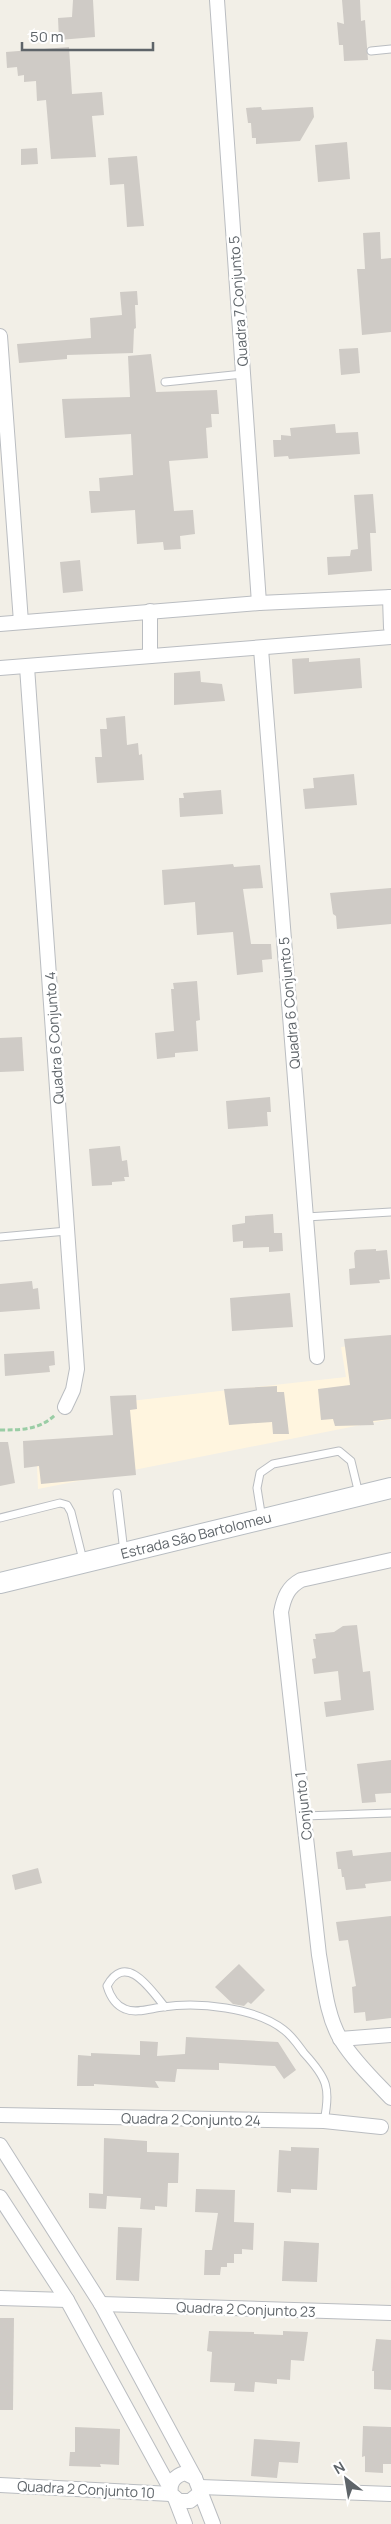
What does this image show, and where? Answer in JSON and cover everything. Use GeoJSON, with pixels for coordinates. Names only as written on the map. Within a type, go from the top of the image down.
{"type":"FeatureCollection","features":[{"type":"Feature","properties":{"kind":"street","name":"Quadra 7 Conjunto 5"},"geometry":{"type":"LineString","coordinates":[[217,0],[259,603]]}},
{"type":"Feature","properties":{"kind":"street"},"geometry":{"type":"LineString","coordinates":[[0,336],[21,622]]}},
{"type":"Feature","properties":{"kind":"street"},"geometry":{"type":"LineString","coordinates":[[0,624],[259,603],[390,597],[391,628]]}},
{"type":"Feature","properties":{"kind":"street"},"geometry":{"type":"LineString","coordinates":[[150,611],[150,656]]}},
{"type":"Feature","properties":{"kind":"street"},"geometry":{"type":"LineString","coordinates":[[0,668],[261,649],[391,637]]}},
{"type":"Feature","properties":{"kind":"street","name":"Quadra 6 Conjunto 5"},"geometry":{"type":"LineString","coordinates":[[261,649],[317,1357]]}},
{"type":"Feature","properties":{"kind":"street","name":"Quadra 6 Conjunto 4"},"geometry":{"type":"LineString","coordinates":[[27,667],[77,1369],[73,1390],[65,1407]]}},
{"type":"Feature","properties":{"kind":"street","name":"Estrada São Bartolomeu"},"geometry":{"type":"LineString","coordinates":[[0,1583],[391,1488]]}},
{"type":"Feature","properties":{"kind":"street","name":"Conjunto 1"},"geometry":{"type":"LineString","coordinates":[[391,1560],[301,1580],[292,1585],[287,1591],[281,1612],[326,2001],[340,2039],[360,2065],[391,2098]]}},
{"type":"Feature","properties":{"kind":"street"},"geometry":{"type":"LineString","coordinates":[[340,2039],[391,2035]]}},
{"type":"Feature","properties":{"kind":"street","name":"Quadra 2 Conjunto 24"},"geometry":{"type":"LineString","coordinates":[[0,2115],[324,2121],[381,2127]]}},
{"type":"Feature","properties":{"kind":"street"},"geometry":{"type":"LineString","coordinates":[[0,2145],[101,2304],[198,2486],[212,2524]]}},
{"type":"Feature","properties":{"kind":"street"},"geometry":{"type":"LineString","coordinates":[[0,2196],[67,2300],[172,2493],[185,2524]]}},
{"type":"Feature","properties":{"kind":"street"},"geometry":{"type":"LineString","coordinates":[[0,2298],[67,2300]]}},
{"type":"Feature","properties":{"kind":"street","name":"Quadra 2 Conjunto 23"},"geometry":{"type":"LineString","coordinates":[[101,2304],[391,2313]]}},
{"type":"Feature","properties":{"kind":"street"},"geometry":{"type":"LineString","coordinates":[[190,2474],[198,2486],[190,2502],[179,2501],[172,2493],[171,2482],[179,2475],[190,2474]]}},
{"type":"Feature","properties":{"kind":"street","name":"Quadra 2 Conjunto 10"},"geometry":{"type":"LineString","coordinates":[[0,2485],[172,2493]]}},
{"type":"Feature","properties":{"kind":"street"},"geometry":{"type":"LineString","coordinates":[[198,2486],[391,2494]]}},
{"type":"Feature","properties":{"kind":"lane"},"geometry":{"type":"LineString","coordinates":[[371,51],[391,49]]}},
{"type":"Feature","properties":{"kind":"lane"},"geometry":{"type":"LineString","coordinates":[[165,382],[243,374]]}},
{"type":"Feature","properties":{"kind":"lane"},"geometry":{"type":"LineString","coordinates":[[306,1217],[391,1212]]}},
{"type":"Feature","properties":{"kind":"lane"},"geometry":{"type":"LineString","coordinates":[[0,1237],[67,1231]]}},
{"type":"Feature","properties":{"kind":"lane"},"geometry":{"type":"LineString","coordinates":[[262,1519],[256,1488],[260,1472],[273,1464],[339,1451],[351,1461],[359,1495]]}},
{"type":"Feature","properties":{"kind":"lane"},"geometry":{"type":"LineString","coordinates":[[117,1493],[124,1553]]}},
{"type":"Feature","properties":{"kind":"lane"},"geometry":{"type":"LineString","coordinates":[[0,1518],[60,1503],[67,1505],[71,1512],[84,1562]]}},
{"type":"Feature","properties":{"kind":"lane"},"geometry":{"type":"LineString","coordinates":[[304,1816],[391,1813]]}},
{"type":"Feature","properties":{"kind":"lane"},"geometry":{"type":"LineString","coordinates":[[165,2007],[146,1982],[136,1974],[122,1973],[112,1978],[107,1986],[110,1998],[126,2010],[143,2011],[165,2007],[230,2008],[262,2016],[285,2030],[319,2070],[329,2097],[324,2121]]}},
{"type":"Feature","properties":{"kind":"path"},"geometry":{"type":"LineString","coordinates":[[0,1430],[28,1430],[47,1422],[65,1407]]}},
{"type":"Feature","properties":{"kind":"shaded area"},"geometry":{"type":"Polygon","coordinates":[[[391,1342],[391,1419],[38,1489],[36,1443],[115,1440],[112,1403],[346,1377],[341,1347],[391,1342]]]}},
{"type":"Feature","properties":{"kind":"building"},"geometry":{"type":"Polygon","coordinates":[[[73,0],[93,0],[95,37],[59,40],[58,18],[72,17],[73,0]]]}},
{"type":"Feature","properties":{"kind":"building"},"geometry":{"type":"Polygon","coordinates":[[[342,0],[360,0],[361,21],[365,20],[368,60],[344,61],[343,45],[339,45],[337,22],[344,24],[342,0]]]}},
{"type":"Feature","properties":{"kind":"building"},"geometry":{"type":"Polygon","coordinates":[[[69,47],[72,94],[102,92],[104,115],[92,116],[96,157],[51,159],[46,100],[37,101],[36,81],[24,82],[24,75],[18,76],[17,67],[7,68],[6,52],[69,47]]]}},
{"type":"Feature","properties":{"kind":"building"},"geometry":{"type":"Polygon","coordinates":[[[261,107],[262,110],[313,107],[314,117],[300,141],[256,144],[256,138],[252,138],[251,123],[248,123],[246,108],[261,107]]]}},
{"type":"Feature","properties":{"kind":"building"},"geometry":{"type":"Polygon","coordinates":[[[347,142],[350,179],[318,182],[315,145],[347,142]]]}},
{"type":"Feature","properties":{"kind":"building"},"geometry":{"type":"Polygon","coordinates":[[[37,148],[38,164],[21,165],[21,149],[37,148]]]}},
{"type":"Feature","properties":{"kind":"building"},"geometry":{"type":"Polygon","coordinates":[[[137,156],[144,226],[127,227],[124,184],[110,185],[108,158],[137,156]]]}},
{"type":"Feature","properties":{"kind":"building"},"geometry":{"type":"Polygon","coordinates":[[[380,232],[381,259],[391,258],[391,332],[362,335],[357,269],[365,269],[363,233],[380,232]]]}},
{"type":"Feature","properties":{"kind":"building"},"geometry":{"type":"Polygon","coordinates":[[[137,291],[138,305],[135,305],[136,328],[134,329],[133,353],[67,355],[67,359],[19,363],[17,344],[91,338],[90,318],[122,315],[120,292],[137,291]]]}},
{"type":"Feature","properties":{"kind":"building"},"geometry":{"type":"Polygon","coordinates":[[[358,348],[360,373],[341,375],[339,349],[358,348]]]}},
{"type":"Feature","properties":{"kind":"building"},"geometry":{"type":"Polygon","coordinates":[[[151,354],[156,392],[217,390],[219,414],[211,414],[212,427],[206,428],[208,458],[169,461],[174,511],[193,510],[195,534],[180,536],[181,549],[164,550],[163,542],[137,544],[135,510],[91,513],[89,491],[100,491],[99,478],[133,475],[131,434],[65,438],[62,399],[130,397],[128,356],[151,354]]]}},
{"type":"Feature","properties":{"kind":"building"},"geometry":{"type":"Polygon","coordinates":[[[335,424],[336,433],[358,432],[360,454],[289,459],[288,456],[274,457],[273,440],[281,440],[281,435],[291,436],[290,428],[335,424]]]}},
{"type":"Feature","properties":{"kind":"building"},"geometry":{"type":"Polygon","coordinates":[[[373,494],[376,533],[370,533],[372,571],[328,575],[327,557],[350,556],[351,550],[358,549],[354,495],[373,494]]]}},
{"type":"Feature","properties":{"kind":"building"},"geometry":{"type":"Polygon","coordinates":[[[80,560],[83,591],[63,593],[60,562],[80,560]]]}},
{"type":"Feature","properties":{"kind":"building"},"geometry":{"type":"Polygon","coordinates":[[[309,658],[309,662],[360,658],[362,688],[294,694],[292,659],[309,658]]]}},
{"type":"Feature","properties":{"kind":"building"},"geometry":{"type":"Polygon","coordinates":[[[200,671],[201,682],[222,684],[225,701],[174,705],[174,673],[200,671]]]}},
{"type":"Feature","properties":{"kind":"building"},"geometry":{"type":"Polygon","coordinates":[[[125,716],[127,745],[138,743],[139,755],[142,754],[144,780],[97,783],[95,757],[102,757],[100,729],[107,729],[106,718],[125,716]]]}},
{"type":"Feature","properties":{"kind":"building"},"geometry":{"type":"Polygon","coordinates":[[[354,774],[357,805],[305,809],[303,789],[314,788],[313,778],[354,774]]]}},
{"type":"Feature","properties":{"kind":"building"},"geometry":{"type":"Polygon","coordinates":[[[221,790],[223,814],[180,817],[179,798],[184,798],[183,793],[221,790]]]}},
{"type":"Feature","properties":{"kind":"building"},"geometry":{"type":"Polygon","coordinates":[[[233,864],[234,867],[260,865],[263,888],[243,889],[251,944],[271,944],[272,959],[262,960],[263,972],[237,975],[233,932],[197,935],[195,902],[164,905],[162,870],[233,864]]]}},
{"type":"Feature","properties":{"kind":"building"},"geometry":{"type":"Polygon","coordinates":[[[391,888],[391,924],[337,929],[330,893],[391,888]]]}},
{"type":"Feature","properties":{"kind":"building"},"geometry":{"type":"Polygon","coordinates":[[[197,981],[200,1020],[196,1021],[198,1051],[175,1053],[175,1057],[157,1059],[155,1033],[174,1031],[171,989],[174,989],[173,983],[197,981]]]}},
{"type":"Feature","properties":{"kind":"building"},"geometry":{"type":"Polygon","coordinates":[[[22,1037],[24,1071],[0,1072],[0,1038],[22,1037]]]}},
{"type":"Feature","properties":{"kind":"building"},"geometry":{"type":"Polygon","coordinates":[[[270,1097],[271,1112],[267,1112],[268,1126],[228,1129],[226,1101],[270,1097]]]}},
{"type":"Feature","properties":{"kind":"building"},"geometry":{"type":"Polygon","coordinates":[[[120,1146],[122,1161],[127,1160],[129,1177],[124,1177],[125,1181],[112,1182],[112,1185],[92,1186],[89,1149],[120,1146]]]}},
{"type":"Feature","properties":{"kind":"building"},"geometry":{"type":"Polygon","coordinates":[[[273,1214],[274,1233],[282,1233],[283,1251],[269,1252],[269,1247],[243,1248],[243,1241],[233,1242],[232,1225],[245,1223],[245,1216],[273,1214]]]}},
{"type":"Feature","properties":{"kind":"building"},"geometry":{"type":"Polygon","coordinates":[[[376,1249],[376,1251],[387,1250],[390,1279],[379,1280],[380,1283],[350,1285],[349,1269],[355,1268],[354,1253],[356,1250],[376,1249]]]}},
{"type":"Feature","properties":{"kind":"building"},"geometry":{"type":"Polygon","coordinates":[[[32,1281],[33,1289],[38,1288],[40,1309],[0,1312],[0,1284],[32,1281]]]}},
{"type":"Feature","properties":{"kind":"building"},"geometry":{"type":"Polygon","coordinates":[[[290,1293],[293,1327],[232,1331],[230,1298],[290,1293]]]}},
{"type":"Feature","properties":{"kind":"building"},"geometry":{"type":"Polygon","coordinates":[[[391,1335],[391,1419],[373,1421],[374,1425],[335,1426],[333,1419],[321,1420],[318,1389],[350,1385],[344,1339],[391,1335]]]}},
{"type":"Feature","properties":{"kind":"building"},"geometry":{"type":"Polygon","coordinates":[[[54,1351],[55,1365],[49,1366],[50,1372],[5,1376],[4,1354],[54,1351]]]}},
{"type":"Feature","properties":{"kind":"building"},"geometry":{"type":"Polygon","coordinates":[[[277,1386],[277,1392],[284,1392],[289,1434],[273,1434],[272,1422],[229,1425],[224,1389],[277,1386]]]}},
{"type":"Feature","properties":{"kind":"building"},"geometry":{"type":"Polygon","coordinates":[[[136,1395],[137,1409],[130,1410],[136,1475],[41,1484],[39,1466],[24,1468],[23,1441],[113,1435],[110,1396],[136,1395]]]}},
{"type":"Feature","properties":{"kind":"building"},"geometry":{"type":"Polygon","coordinates":[[[0,1442],[8,1442],[15,1483],[0,1486],[0,1442]]]}},
{"type":"Feature","properties":{"kind":"building"},"geometry":{"type":"Polygon","coordinates":[[[357,1625],[363,1672],[370,1671],[374,1710],[326,1717],[324,1702],[341,1700],[338,1671],[314,1674],[312,1659],[316,1658],[313,1639],[316,1639],[315,1634],[334,1632],[343,1626],[357,1625]]]}},
{"type":"Feature","properties":{"kind":"building"},"geometry":{"type":"Polygon","coordinates":[[[391,1760],[391,1793],[375,1794],[376,1802],[362,1803],[357,1764],[391,1760]]]}},
{"type":"Feature","properties":{"kind":"building"},"geometry":{"type":"Polygon","coordinates":[[[352,1850],[353,1856],[391,1852],[391,1881],[365,1884],[366,1888],[346,1890],[341,1869],[338,1869],[336,1852],[352,1850]]]}},
{"type":"Feature","properties":{"kind":"building"},"geometry":{"type":"Polygon","coordinates":[[[38,1868],[42,1883],[15,1890],[12,1875],[38,1868]]]}},
{"type":"Feature","properties":{"kind":"building"},"geometry":{"type":"Polygon","coordinates":[[[391,1916],[391,2018],[366,2021],[365,2012],[354,2013],[352,1987],[356,1986],[348,1940],[339,1941],[336,1922],[391,1916]]]}},
{"type":"Feature","properties":{"kind":"building"},"geometry":{"type":"Polygon","coordinates":[[[239,1964],[265,1990],[251,2004],[248,2002],[244,2006],[233,2004],[215,1987],[239,1964]]]}},
{"type":"Feature","properties":{"kind":"building"},"geometry":{"type":"Polygon","coordinates":[[[186,2037],[278,2042],[296,2070],[284,2079],[275,2066],[219,2063],[219,2070],[177,2069],[175,2082],[155,2081],[159,2088],[94,2084],[94,2086],[77,2086],[78,2055],[91,2056],[91,2053],[140,2055],[140,2041],[158,2042],[157,2056],[185,2054],[186,2037]]]}},
{"type":"Feature","properties":{"kind":"building"},"geometry":{"type":"Polygon","coordinates":[[[104,2138],[147,2141],[147,2152],[179,2153],[178,2183],[168,2183],[167,2207],[155,2206],[155,2210],[140,2209],[141,2198],[107,2196],[106,2209],[89,2208],[89,2193],[103,2194],[104,2138]]]}},
{"type":"Feature","properties":{"kind":"building"},"geometry":{"type":"Polygon","coordinates":[[[291,2147],[319,2148],[317,2190],[291,2189],[291,2193],[277,2192],[279,2150],[291,2151],[291,2147]]]}},
{"type":"Feature","properties":{"kind":"building"},"geometry":{"type":"Polygon","coordinates":[[[196,2189],[235,2190],[234,2222],[254,2223],[253,2250],[242,2249],[242,2254],[234,2254],[234,2263],[227,2263],[227,2267],[221,2267],[220,2275],[204,2275],[205,2250],[212,2250],[218,2213],[195,2212],[196,2189]]]}},
{"type":"Feature","properties":{"kind":"building"},"geometry":{"type":"Polygon","coordinates":[[[118,2227],[142,2228],[139,2281],[116,2280],[118,2227]]]}},
{"type":"Feature","properties":{"kind":"building"},"geometry":{"type":"Polygon","coordinates":[[[284,2241],[319,2243],[317,2282],[282,2281],[284,2241]]]}},
{"type":"Feature","properties":{"kind":"building"},"geometry":{"type":"Polygon","coordinates":[[[0,2318],[14,2318],[13,2410],[0,2410],[0,2318]]]}},
{"type":"Feature","properties":{"kind":"building"},"geometry":{"type":"Polygon","coordinates":[[[209,2331],[283,2335],[283,2331],[308,2332],[304,2361],[291,2360],[290,2380],[277,2379],[277,2384],[255,2382],[254,2392],[234,2391],[235,2383],[210,2382],[212,2352],[207,2351],[209,2331]]]}},
{"type":"Feature","properties":{"kind":"building"},"geometry":{"type":"Polygon","coordinates":[[[376,2339],[391,2340],[391,2390],[374,2389],[374,2371],[372,2371],[376,2339]]]}},
{"type":"Feature","properties":{"kind":"building"},"geometry":{"type":"Polygon","coordinates":[[[363,2426],[391,2427],[391,2464],[383,2464],[383,2473],[365,2472],[365,2456],[362,2457],[363,2426]]]}},
{"type":"Feature","properties":{"kind":"building"},"geometry":{"type":"Polygon","coordinates":[[[75,2427],[120,2429],[119,2465],[100,2464],[101,2467],[69,2466],[70,2452],[75,2452],[75,2427]]]}},
{"type":"Feature","properties":{"kind":"building"},"geometry":{"type":"Polygon","coordinates":[[[254,2439],[300,2442],[298,2463],[279,2462],[277,2478],[251,2476],[254,2439]]]}}]}
